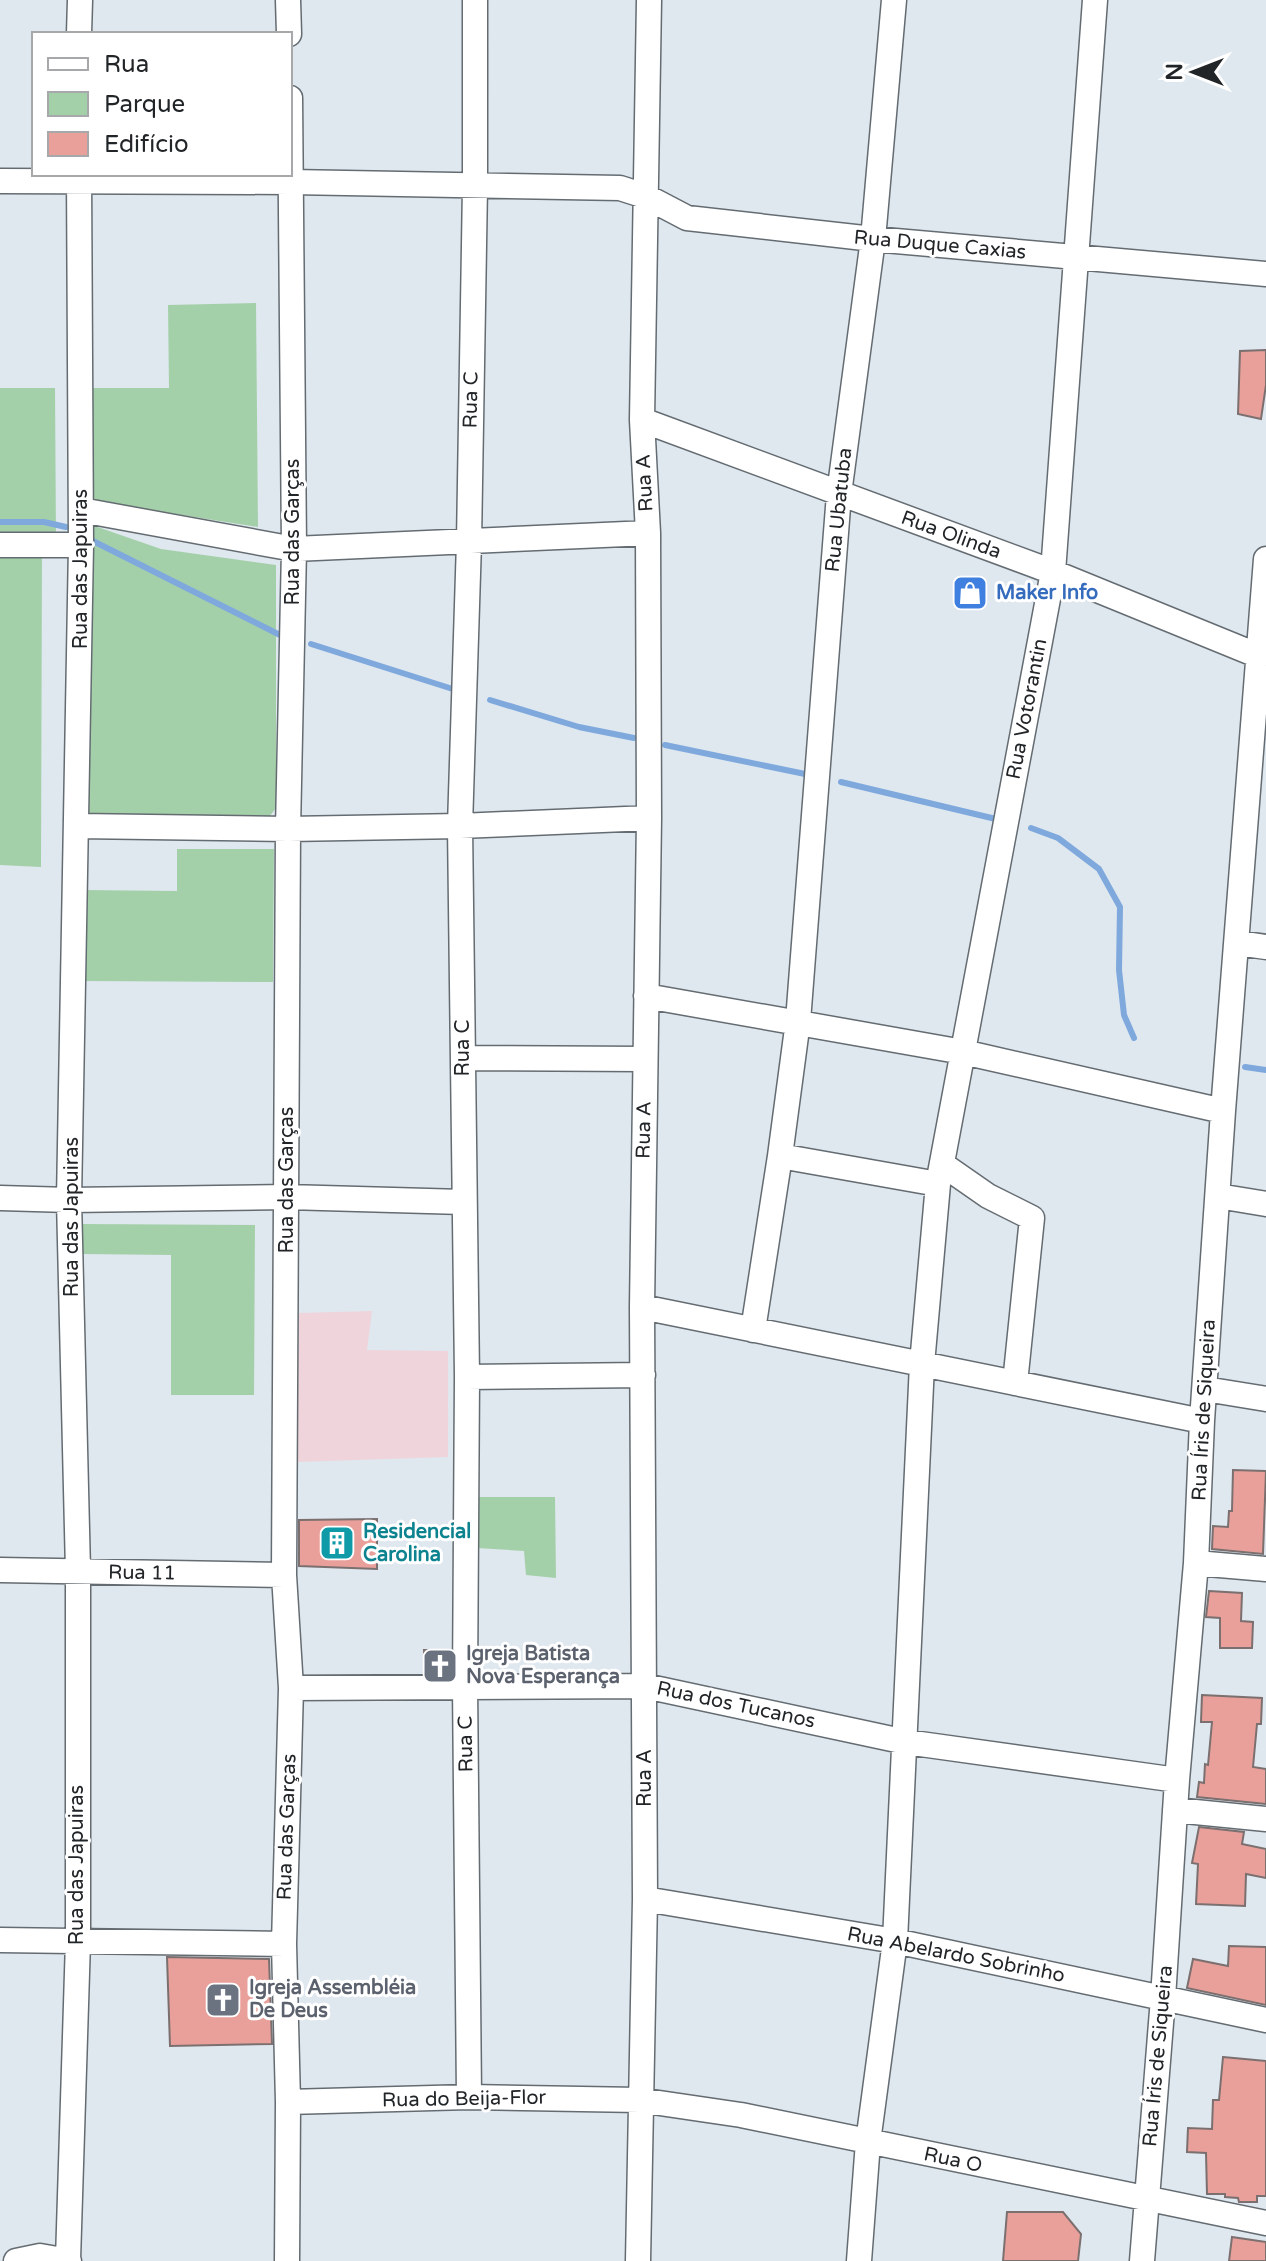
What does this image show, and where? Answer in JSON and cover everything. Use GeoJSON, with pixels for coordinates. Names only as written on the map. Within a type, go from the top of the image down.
{"type":"FeatureCollection","features":[{"type":"Feature","properties":{"kind":"street"},"geometry":{"type":"LineString","coordinates":[[79,32],[80,0]]}},
{"type":"Feature","properties":{"kind":"street"},"geometry":{"type":"LineString","coordinates":[[288,0],[289,32]]}},
{"type":"Feature","properties":{"kind":"street","name":"Rua C"},"geometry":{"type":"LineString","coordinates":[[469,2097],[465,1685],[467,1377],[460,826],[469,542],[475,0]]}},
{"type":"Feature","properties":{"kind":"street","name":"Rua A"},"geometry":{"type":"LineString","coordinates":[[638,2261],[645,1899],[642,1307],[649,818],[648,533],[642,420],[649,0]]}},
{"type":"Feature","properties":{"kind":"street","name":"Rua Ubatuba"},"geometry":{"type":"LineString","coordinates":[[753,1330],[798,1021],[839,494],[873,239],[894,0]]}},
{"type":"Feature","properties":{"kind":"street","name":"Rua Votorantin"},"geometry":{"type":"LineString","coordinates":[[922,1364],[940,1174],[1053,572],[1095,0]]}},
{"type":"Feature","properties":{"kind":"street","name":"Rua das Garças"},"geometry":{"type":"LineString","coordinates":[[287,2261],[288,2102],[284,1944],[291,1688],[284,1575],[288,829],[294,549],[291,176]]}},
{"type":"Feature","properties":{"kind":"street","name":"Rua Duque Caxias"},"geometry":{"type":"LineString","coordinates":[[0,181],[79,177],[620,188],[645,196],[687,218],[873,239],[1266,274]]}},
{"type":"Feature","properties":{"kind":"street","name":"Rua das Japuiras"},"geometry":{"type":"LineString","coordinates":[[68,2260],[78,1941],[78,1571],[69,1200],[81,545],[79,177]]}},
{"type":"Feature","properties":{"kind":"street","name":"Rua Olinda"},"geometry":{"type":"LineString","coordinates":[[642,420],[1053,572],[1259,656]]}},
{"type":"Feature","properties":{"kind":"street"},"geometry":{"type":"LineString","coordinates":[[81,510],[294,549],[648,533]]}},
{"type":"Feature","properties":{"kind":"street"},"geometry":{"type":"LineString","coordinates":[[0,545],[81,545]]}},
{"type":"Feature","properties":{"kind":"street","name":"Rua Íris de Siqueira"},"geometry":{"type":"LineString","coordinates":[[1142,2261],[1196,1563],[1202,1421],[1223,1111],[1238,943],[1258,780],[1259,656],[1266,559]]}},
{"type":"Feature","properties":{"kind":"street"},"geometry":{"type":"LineString","coordinates":[[78,826],[288,829],[649,818]]}},
{"type":"Feature","properties":{"kind":"street"},"geometry":{"type":"LineString","coordinates":[[1238,943],[1266,947]]}},
{"type":"Feature","properties":{"kind":"street"},"geometry":{"type":"LineString","coordinates":[[646,996],[963,1052],[1223,1111]]}},
{"type":"Feature","properties":{"kind":"street"},"geometry":{"type":"LineString","coordinates":[[463,1058],[645,1059]]}},
{"type":"Feature","properties":{"kind":"street"},"geometry":{"type":"LineString","coordinates":[[780,1156],[940,1174],[1032,1218],[1015,1383]]}},
{"type":"Feature","properties":{"kind":"street"},"geometry":{"type":"LineString","coordinates":[[1218,1196],[1266,1204]]}},
{"type":"Feature","properties":{"kind":"street"},"geometry":{"type":"LineString","coordinates":[[0,1198],[287,1197],[463,1202]]}},
{"type":"Feature","properties":{"kind":"street"},"geometry":{"type":"LineString","coordinates":[[642,1307],[1202,1421]]}},
{"type":"Feature","properties":{"kind":"street"},"geometry":{"type":"LineString","coordinates":[[859,2261],[868,2142],[895,1941],[922,1364]]}},
{"type":"Feature","properties":{"kind":"street"},"geometry":{"type":"LineString","coordinates":[[467,1377],[643,1375]]}},
{"type":"Feature","properties":{"kind":"street"},"geometry":{"type":"LineString","coordinates":[[1205,1389],[1266,1399]]}},
{"type":"Feature","properties":{"kind":"street"},"geometry":{"type":"LineString","coordinates":[[1196,1563],[1266,1569]]}},
{"type":"Feature","properties":{"kind":"street","name":"Rua 11"},"geometry":{"type":"LineString","coordinates":[[0,1570],[284,1575]]}},
{"type":"Feature","properties":{"kind":"street","name":"Rua dos Tucanos"},"geometry":{"type":"LineString","coordinates":[[291,1688],[645,1686],[906,1742],[1177,1780]]}},
{"type":"Feature","properties":{"kind":"street"},"geometry":{"type":"LineString","coordinates":[[1175,1810],[1266,1819]]}},
{"type":"Feature","properties":{"kind":"street","name":"Rua Abelardo Sobrinho"},"geometry":{"type":"LineString","coordinates":[[645,1899],[895,1941],[1266,2020]]}},
{"type":"Feature","properties":{"kind":"street"},"geometry":{"type":"LineString","coordinates":[[0,1940],[284,1944]]}},
{"type":"Feature","properties":{"kind":"street","name":"Rua do Beija-Flor"},"geometry":{"type":"LineString","coordinates":[[288,2102],[469,2097],[639,2100]]}},
{"type":"Feature","properties":{"kind":"street","name":"Rua O"},"geometry":{"type":"LineString","coordinates":[[639,2100],[741,2115],[1266,2223]]}},
{"type":"Feature","properties":{"kind":"street"},"geometry":{"type":"LineString","coordinates":[[16,2261],[40,2256],[68,2260]]}},
{"type":"Feature","properties":{"kind":"shaded area"},"geometry":{"type":"Polygon","coordinates":[[[372,1311],[367,1350],[448,1351],[448,1457],[298,1462],[298,1313],[372,1311]]]}},
{"type":"Feature","properties":{"kind":"green space"},"geometry":{"type":"Polygon","coordinates":[[[256,303],[258,527],[87,500],[86,388],[169,388],[168,305],[256,303]]]}},
{"type":"Feature","properties":{"kind":"green space"},"geometry":{"type":"Polygon","coordinates":[[[0,388],[55,388],[56,539],[0,539],[0,388]]]}},
{"type":"Feature","properties":{"kind":"green space"},"geometry":{"type":"Polygon","coordinates":[[[86,523],[161,549],[276,565],[276,808],[269,817],[85,814],[86,523]]]}},
{"type":"Feature","properties":{"kind":"green space"},"geometry":{"type":"Polygon","coordinates":[[[42,551],[41,867],[0,865],[0,552],[42,551]]]}},
{"type":"Feature","properties":{"kind":"green space"},"geometry":{"type":"Polygon","coordinates":[[[177,849],[274,849],[273,982],[83,981],[83,890],[177,891],[177,849]]]}},
{"type":"Feature","properties":{"kind":"green space"},"geometry":{"type":"Polygon","coordinates":[[[83,1224],[255,1225],[254,1395],[171,1395],[171,1255],[83,1254],[83,1224]]]}},
{"type":"Feature","properties":{"kind":"green space"},"geometry":{"type":"Polygon","coordinates":[[[478,1497],[555,1497],[556,1578],[526,1575],[524,1551],[477,1548],[478,1497]]]}},
{"type":"Feature","properties":{"kind":"building"},"geometry":{"type":"Polygon","coordinates":[[[1266,350],[1266,385],[1261,419],[1238,414],[1240,351],[1266,350]]]}},
{"type":"Feature","properties":{"kind":"building"},"geometry":{"type":"Polygon","coordinates":[[[1233,1470],[1266,1471],[1263,1554],[1212,1549],[1213,1526],[1228,1527],[1229,1511],[1232,1511],[1233,1470]]]}},
{"type":"Feature","properties":{"kind":"building","name":"Residencial Carolina"},"geometry":{"type":"Polygon","coordinates":[[[377,1519],[377,1569],[299,1566],[299,1520],[377,1519]]]}},
{"type":"Feature","properties":{"kind":"building"},"geometry":{"type":"Polygon","coordinates":[[[1209,1591],[1242,1593],[1241,1621],[1253,1622],[1252,1648],[1220,1648],[1220,1618],[1206,1617],[1209,1591]]]}},
{"type":"Feature","properties":{"kind":"building"},"geometry":{"type":"Polygon","coordinates":[[[424,1650],[450,1651],[450,1672],[425,1672],[424,1650]]]}},
{"type":"Feature","properties":{"kind":"building"},"geometry":{"type":"Polygon","coordinates":[[[1202,1695],[1262,1698],[1253,1767],[1266,1769],[1266,1804],[1197,1797],[1199,1782],[1204,1783],[1205,1764],[1208,1765],[1212,1722],[1201,1722],[1202,1695]]]}},
{"type":"Feature","properties":{"kind":"building"},"geometry":{"type":"Polygon","coordinates":[[[1199,1827],[1244,1832],[1242,1844],[1266,1849],[1266,1878],[1246,1874],[1245,1906],[1196,1904],[1198,1864],[1192,1863],[1199,1827]]]}},
{"type":"Feature","properties":{"kind":"building"},"geometry":{"type":"Polygon","coordinates":[[[1229,1946],[1266,1947],[1266,2005],[1187,1988],[1193,1959],[1228,1966],[1229,1946]]]}},
{"type":"Feature","properties":{"kind":"building","name":"Igreja Assembléia De Deus"},"geometry":{"type":"Polygon","coordinates":[[[167,1957],[269,1959],[272,2044],[170,2046],[167,1957]]]}},
{"type":"Feature","properties":{"kind":"building"},"geometry":{"type":"Polygon","coordinates":[[[1223,2057],[1266,2061],[1266,2196],[1257,2196],[1257,2202],[1239,2202],[1238,2198],[1225,2197],[1225,2194],[1207,2194],[1206,2153],[1187,2152],[1188,2128],[1212,2129],[1213,2100],[1219,2100],[1223,2057]]]}},
{"type":"Feature","properties":{"kind":"building"},"geometry":{"type":"Polygon","coordinates":[[[1007,2212],[1063,2212],[1081,2234],[1078,2261],[1003,2261],[1007,2212]]]}},
{"type":"Feature","properties":{"kind":"building"},"geometry":{"type":"Polygon","coordinates":[[[1232,2237],[1266,2242],[1266,2261],[1229,2261],[1232,2237]]]}},
{"type":"Feature","properties":{"kind":"waterway"},"geometry":{"type":"LineString","coordinates":[[0,522],[44,522],[66,527]]}},
{"type":"Feature","properties":{"kind":"waterway"},"geometry":{"type":"LineString","coordinates":[[93,541],[280,635]]}},
{"type":"Feature","properties":{"kind":"waterway"},"geometry":{"type":"LineString","coordinates":[[311,644],[459,691]]}},
{"type":"Feature","properties":{"kind":"waterway"},"geometry":{"type":"LineString","coordinates":[[490,700],[579,727],[634,738]]}},
{"type":"Feature","properties":{"kind":"waterway"},"geometry":{"type":"LineString","coordinates":[[665,745],[810,775]]}},
{"type":"Feature","properties":{"kind":"waterway"},"geometry":{"type":"LineString","coordinates":[[841,782],[1000,820]]}},
{"type":"Feature","properties":{"kind":"waterway"},"geometry":{"type":"LineString","coordinates":[[1031,828],[1058,838],[1099,869],[1120,907],[1119,970],[1124,1015],[1134,1038]]}},
{"type":"Feature","properties":{"kind":"waterway"},"geometry":{"type":"LineString","coordinates":[[1245,1067],[1266,1070]]}},
{"type":"Feature","properties":{"kind":"place","name":"Maker Info"},"geometry":{"type":"Point","coordinates":[970,593]}},
{"type":"Feature","properties":{"kind":"place","name":"Residencial Carolina"},"geometry":{"type":"Point","coordinates":[337,1543]}},
{"type":"Feature","properties":{"kind":"place","name":"Igreja Batista Nova Esperança"},"geometry":{"type":"Point","coordinates":[440,1666]}},
{"type":"Feature","properties":{"kind":"place","name":"Igreja Assembléia De Deus"},"geometry":{"type":"Point","coordinates":[223,2000]}}]}
